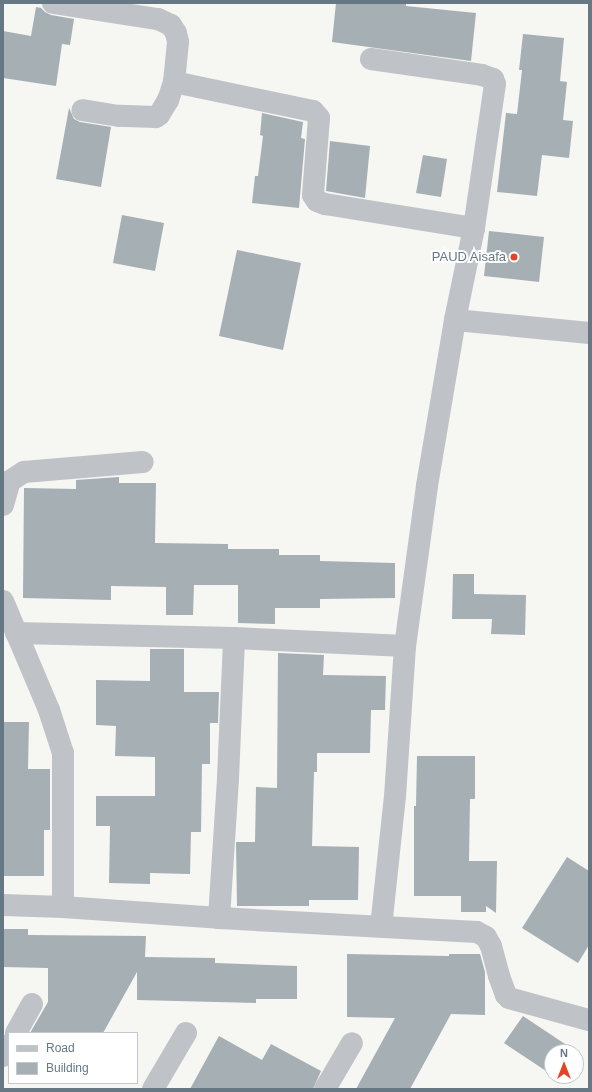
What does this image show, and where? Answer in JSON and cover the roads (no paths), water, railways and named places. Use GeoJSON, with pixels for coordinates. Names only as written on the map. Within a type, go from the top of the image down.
{"type":"FeatureCollection","features":[{"type":"Feature","properties":{"kind":"street"},"geometry":{"type":"LineString","coordinates":[[53,3],[158,20],[171,25],[178,42],[174,82],[168,100],[156,117],[119,116],[82,110]]}},
{"type":"Feature","properties":{"kind":"street"},"geometry":{"type":"LineString","coordinates":[[371,59],[482,75],[493,78],[494,84],[474,228],[455,320],[427,486],[405,646],[395,796],[381,926]]}},
{"type":"Feature","properties":{"kind":"street"},"geometry":{"type":"LineString","coordinates":[[174,82],[313,111],[319,118],[314,195],[316,201],[325,204],[474,228]]}},
{"type":"Feature","properties":{"kind":"street"},"geometry":{"type":"LineString","coordinates":[[455,320],[589,333]]}},
{"type":"Feature","properties":{"kind":"street"},"geometry":{"type":"LineString","coordinates":[[3,505],[10,481],[24,472],[143,462]]}},
{"type":"Feature","properties":{"kind":"street"},"geometry":{"type":"LineString","coordinates":[[3,601],[49,710],[63,753],[63,907]]}},
{"type":"Feature","properties":{"kind":"street"},"geometry":{"type":"LineString","coordinates":[[16,633],[234,638],[405,646]]}},
{"type":"Feature","properties":{"kind":"street"},"geometry":{"type":"LineString","coordinates":[[219,918],[228,778],[234,638]]}},
{"type":"Feature","properties":{"kind":"street"},"geometry":{"type":"LineString","coordinates":[[3,905],[63,907],[219,918],[477,932],[482,934],[491,946],[499,976],[506,995],[509,998],[589,1020]]}},
{"type":"Feature","properties":{"kind":"street"},"geometry":{"type":"LineString","coordinates":[[17,1032],[32,1004]]}},
{"type":"Feature","properties":{"kind":"street"},"geometry":{"type":"LineString","coordinates":[[153,1089],[186,1033]]}},
{"type":"Feature","properties":{"kind":"street"},"geometry":{"type":"LineString","coordinates":[[325,1089],[352,1043]]}},
{"type":"Feature","properties":{"kind":"street"},"geometry":{"type":"LineString","coordinates":[[3,1056],[8,1047]]}},
{"type":"Feature","properties":{"kind":"place","name":"PAUD Aisafa"},"geometry":{"type":"Point","coordinates":[514,257]}}]}
